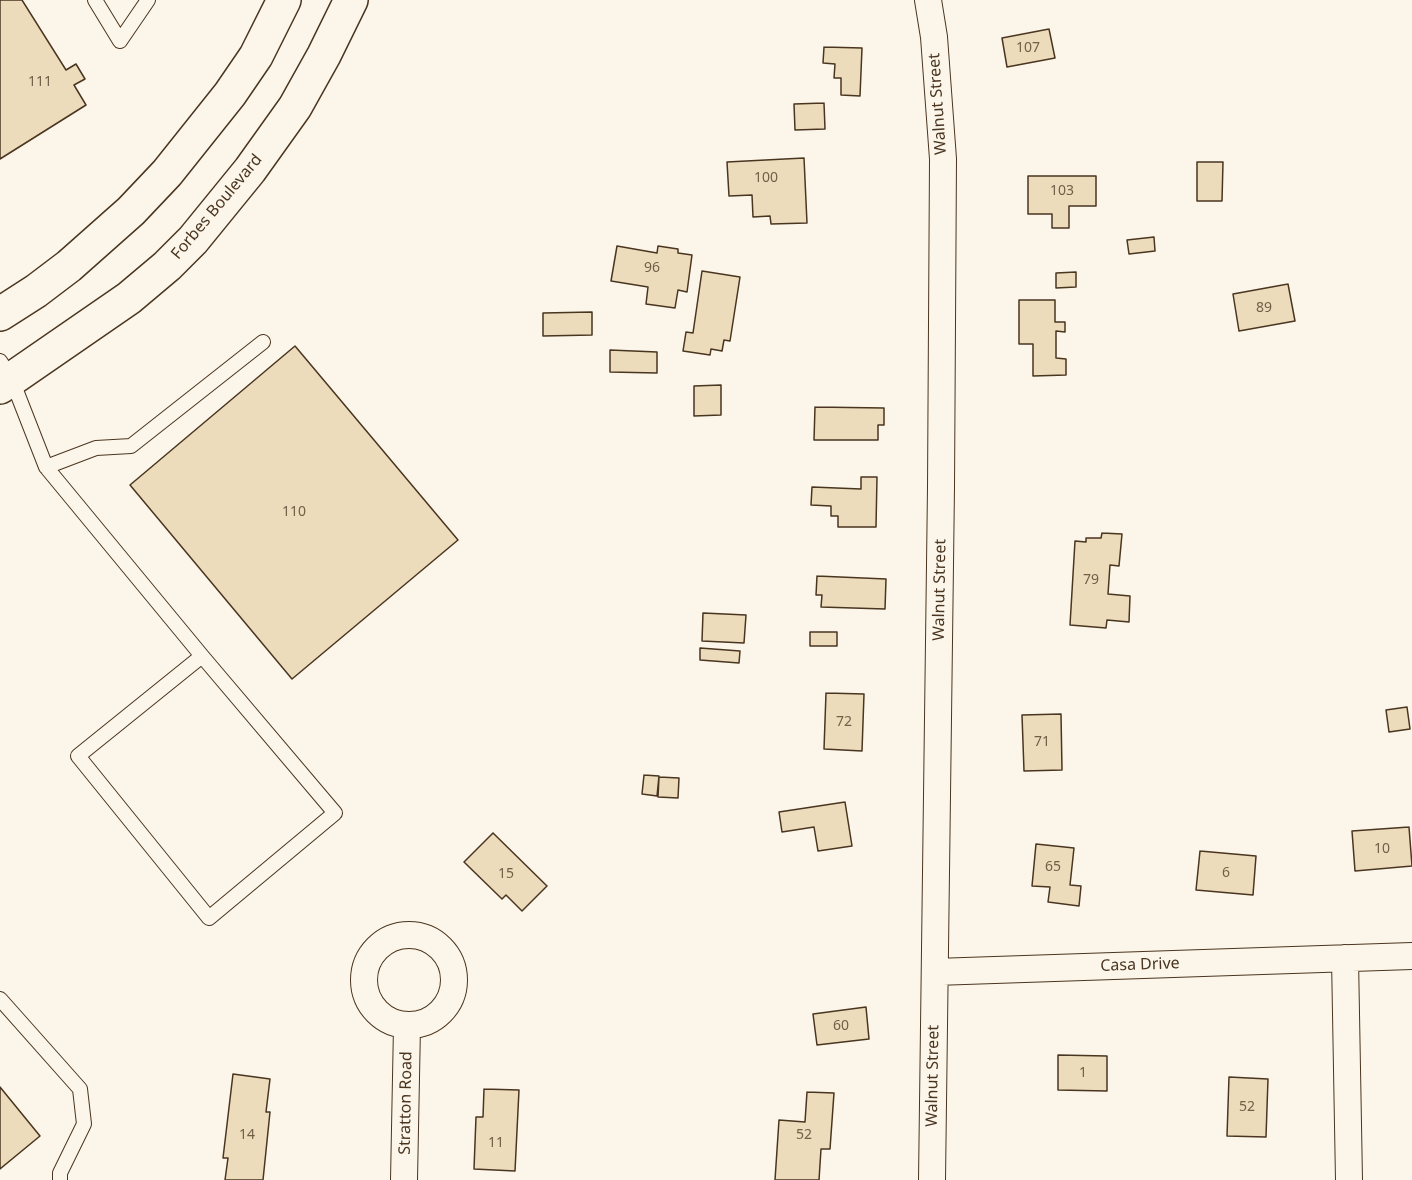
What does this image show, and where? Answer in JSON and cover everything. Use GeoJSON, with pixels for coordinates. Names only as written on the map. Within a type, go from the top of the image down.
{"type":"FeatureCollection","features":[{"type":"Feature","properties":{"kind":"street"},"geometry":{"type":"LineString","coordinates":[[0,314],[69,266],[131,211],[167,173],[230,94],[256,56],[284,0]]}},
{"type":"Feature","properties":{"kind":"street","name":"Forbes Boulevard"},"geometry":{"type":"LineString","coordinates":[[4,376],[129,298],[167,266],[193,240],[250,170],[295,107],[351,0]]}},
{"type":"Feature","properties":{"kind":"street","name":"Walnut Street"},"geometry":{"type":"LineString","coordinates":[[928,0],[934,37],[943,159],[932,1180]]}},
{"type":"Feature","properties":{"kind":"street","name":"Casa Drive"},"geometry":{"type":"LineString","coordinates":[[935,972],[1412,956]]}},
{"type":"Feature","properties":{"kind":"street"},"geometry":{"type":"LineString","coordinates":[[1345,958],[1349,1180]]}},
{"type":"Feature","properties":{"kind":"street","name":"Stratton Road"},"geometry":{"type":"LineString","coordinates":[[404,1180],[407,1026]]}},
{"type":"Feature","properties":{"kind":"lane"},"geometry":{"type":"LineString","coordinates":[[95,0],[120,41],[148,0]]}},
{"type":"Feature","properties":{"kind":"lane"},"geometry":{"type":"LineString","coordinates":[[46,467],[96,448],[131,446],[263,342]]}},
{"type":"Feature","properties":{"kind":"lane"},"geometry":{"type":"LineString","coordinates":[[4,376],[46,467],[335,813],[209,918],[78,756],[202,656]]}},
{"type":"Feature","properties":{"kind":"lane"},"geometry":{"type":"LineString","coordinates":[[0,999],[80,1089],[84,1124],[60,1173],[60,1180]]}},
{"type":"Feature","properties":{"kind":"building"},"geometry":{"type":"Polygon","coordinates":[[[0,0],[22,0],[66,70],[76,64],[85,79],[74,85],[86,105],[0,159],[0,0]]]}},
{"type":"Feature","properties":{"kind":"building"},"geometry":{"type":"Polygon","coordinates":[[[1049,29],[1055,58],[1007,67],[1002,38],[1049,29]]]}},
{"type":"Feature","properties":{"kind":"building"},"geometry":{"type":"Polygon","coordinates":[[[824,47],[862,48],[860,96],[841,95],[841,78],[834,78],[835,64],[823,63],[824,47]]]}},
{"type":"Feature","properties":{"kind":"building"},"geometry":{"type":"Polygon","coordinates":[[[824,103],[825,129],[795,130],[794,104],[824,103]]]}},
{"type":"Feature","properties":{"kind":"building"},"geometry":{"type":"Polygon","coordinates":[[[804,158],[807,223],[771,224],[770,216],[753,217],[752,195],[729,196],[727,162],[804,158]]]}},
{"type":"Feature","properties":{"kind":"building"},"geometry":{"type":"Polygon","coordinates":[[[1197,162],[1223,162],[1222,201],[1197,201],[1197,162]]]}},
{"type":"Feature","properties":{"kind":"building"},"geometry":{"type":"Polygon","coordinates":[[[1028,176],[1096,176],[1096,206],[1069,206],[1069,228],[1052,228],[1052,214],[1028,214],[1028,176]]]}},
{"type":"Feature","properties":{"kind":"building"},"geometry":{"type":"Polygon","coordinates":[[[1154,237],[1155,251],[1129,254],[1127,240],[1154,237]]]}},
{"type":"Feature","properties":{"kind":"building"},"geometry":{"type":"Polygon","coordinates":[[[617,246],[657,253],[658,246],[678,249],[678,253],[692,255],[687,292],[678,290],[675,308],[646,304],[648,287],[611,281],[617,246]]]}},
{"type":"Feature","properties":{"kind":"building"},"geometry":{"type":"Polygon","coordinates":[[[702,271],[740,277],[730,341],[724,340],[722,351],[711,349],[710,355],[683,351],[686,332],[693,333],[702,271]]]}},
{"type":"Feature","properties":{"kind":"building"},"geometry":{"type":"Polygon","coordinates":[[[1076,272],[1076,287],[1056,288],[1056,273],[1076,272]]]}},
{"type":"Feature","properties":{"kind":"building"},"geometry":{"type":"Polygon","coordinates":[[[1288,284],[1295,321],[1239,331],[1233,294],[1288,284]]]}},
{"type":"Feature","properties":{"kind":"building"},"geometry":{"type":"Polygon","coordinates":[[[1019,300],[1055,300],[1055,322],[1065,322],[1065,332],[1056,331],[1056,358],[1066,359],[1066,375],[1033,376],[1033,344],[1019,344],[1019,300]]]}},
{"type":"Feature","properties":{"kind":"building"},"geometry":{"type":"Polygon","coordinates":[[[592,312],[592,335],[543,336],[543,313],[592,312]]]}},
{"type":"Feature","properties":{"kind":"building"},"geometry":{"type":"Polygon","coordinates":[[[295,346],[458,540],[292,679],[130,485],[295,346]]]}},
{"type":"Feature","properties":{"kind":"building"},"geometry":{"type":"Polygon","coordinates":[[[610,350],[657,352],[657,373],[610,372],[610,350]]]}},
{"type":"Feature","properties":{"kind":"building"},"geometry":{"type":"Polygon","coordinates":[[[721,385],[721,415],[694,416],[694,386],[721,385]]]}},
{"type":"Feature","properties":{"kind":"building"},"geometry":{"type":"Polygon","coordinates":[[[815,407],[884,408],[884,425],[878,425],[878,440],[814,440],[815,407]]]}},
{"type":"Feature","properties":{"kind":"building"},"geometry":{"type":"Polygon","coordinates":[[[861,477],[877,477],[876,527],[838,527],[838,516],[831,516],[831,506],[811,505],[812,487],[861,489],[861,477]]]}},
{"type":"Feature","properties":{"kind":"building"},"geometry":{"type":"Polygon","coordinates":[[[1102,533],[1122,534],[1119,566],[1110,565],[1108,594],[1130,596],[1129,622],[1107,620],[1106,628],[1070,625],[1075,541],[1086,542],[1086,538],[1101,538],[1102,533]]]}},
{"type":"Feature","properties":{"kind":"building"},"geometry":{"type":"Polygon","coordinates":[[[817,576],[886,579],[885,609],[821,607],[822,595],[816,595],[817,576]]]}},
{"type":"Feature","properties":{"kind":"building"},"geometry":{"type":"Polygon","coordinates":[[[703,613],[746,615],[744,643],[702,641],[703,613]]]}},
{"type":"Feature","properties":{"kind":"building"},"geometry":{"type":"Polygon","coordinates":[[[810,632],[837,632],[837,646],[810,646],[810,632]]]}},
{"type":"Feature","properties":{"kind":"building"},"geometry":{"type":"Polygon","coordinates":[[[700,648],[740,651],[739,663],[700,660],[700,648]]]}},
{"type":"Feature","properties":{"kind":"building"},"geometry":{"type":"Polygon","coordinates":[[[826,693],[864,694],[862,751],[824,749],[826,693]]]}},
{"type":"Feature","properties":{"kind":"building"},"geometry":{"type":"Polygon","coordinates":[[[1407,707],[1410,729],[1389,732],[1386,710],[1407,707]]]}},
{"type":"Feature","properties":{"kind":"building"},"geometry":{"type":"Polygon","coordinates":[[[1061,714],[1062,770],[1024,771],[1022,715],[1061,714]]]}},
{"type":"Feature","properties":{"kind":"building"},"geometry":{"type":"Polygon","coordinates":[[[644,775],[659,776],[657,796],[642,794],[644,775]]]}},
{"type":"Feature","properties":{"kind":"building"},"geometry":{"type":"Polygon","coordinates":[[[659,777],[679,778],[678,798],[658,797],[659,777]]]}},
{"type":"Feature","properties":{"kind":"building"},"geometry":{"type":"Polygon","coordinates":[[[845,802],[852,846],[818,851],[814,827],[782,832],[779,812],[845,802]]]}},
{"type":"Feature","properties":{"kind":"building"},"geometry":{"type":"Polygon","coordinates":[[[1409,827],[1412,866],[1355,871],[1352,831],[1409,827]]]}},
{"type":"Feature","properties":{"kind":"building"},"geometry":{"type":"Polygon","coordinates":[[[493,833],[547,886],[522,911],[506,895],[502,899],[464,862],[493,833]]]}},
{"type":"Feature","properties":{"kind":"building"},"geometry":{"type":"Polygon","coordinates":[[[1036,844],[1074,848],[1070,885],[1081,886],[1079,906],[1048,902],[1050,887],[1032,886],[1036,844]]]}},
{"type":"Feature","properties":{"kind":"building"},"geometry":{"type":"Polygon","coordinates":[[[1200,851],[1256,856],[1253,895],[1196,890],[1200,851]]]}},
{"type":"Feature","properties":{"kind":"building"},"geometry":{"type":"Polygon","coordinates":[[[866,1007],[869,1039],[817,1045],[813,1014],[866,1007]]]}},
{"type":"Feature","properties":{"kind":"building"},"geometry":{"type":"Polygon","coordinates":[[[1058,1055],[1107,1056],[1107,1091],[1058,1090],[1058,1055]]]}},
{"type":"Feature","properties":{"kind":"building"},"geometry":{"type":"Polygon","coordinates":[[[233,1074],[270,1079],[266,1112],[270,1112],[263,1180],[225,1180],[228,1158],[223,1158],[233,1074]]]}},
{"type":"Feature","properties":{"kind":"building"},"geometry":{"type":"Polygon","coordinates":[[[1229,1077],[1268,1079],[1266,1137],[1227,1136],[1229,1077]]]}},
{"type":"Feature","properties":{"kind":"building"},"geometry":{"type":"Polygon","coordinates":[[[0,1087],[40,1136],[0,1169],[0,1087]]]}},
{"type":"Feature","properties":{"kind":"building"},"geometry":{"type":"Polygon","coordinates":[[[484,1089],[519,1090],[515,1171],[474,1169],[476,1117],[483,1117],[484,1089]]]}},
{"type":"Feature","properties":{"kind":"building"},"geometry":{"type":"Polygon","coordinates":[[[807,1092],[834,1093],[830,1149],[821,1149],[819,1180],[775,1180],[779,1120],[805,1122],[807,1092]]]}}]}
